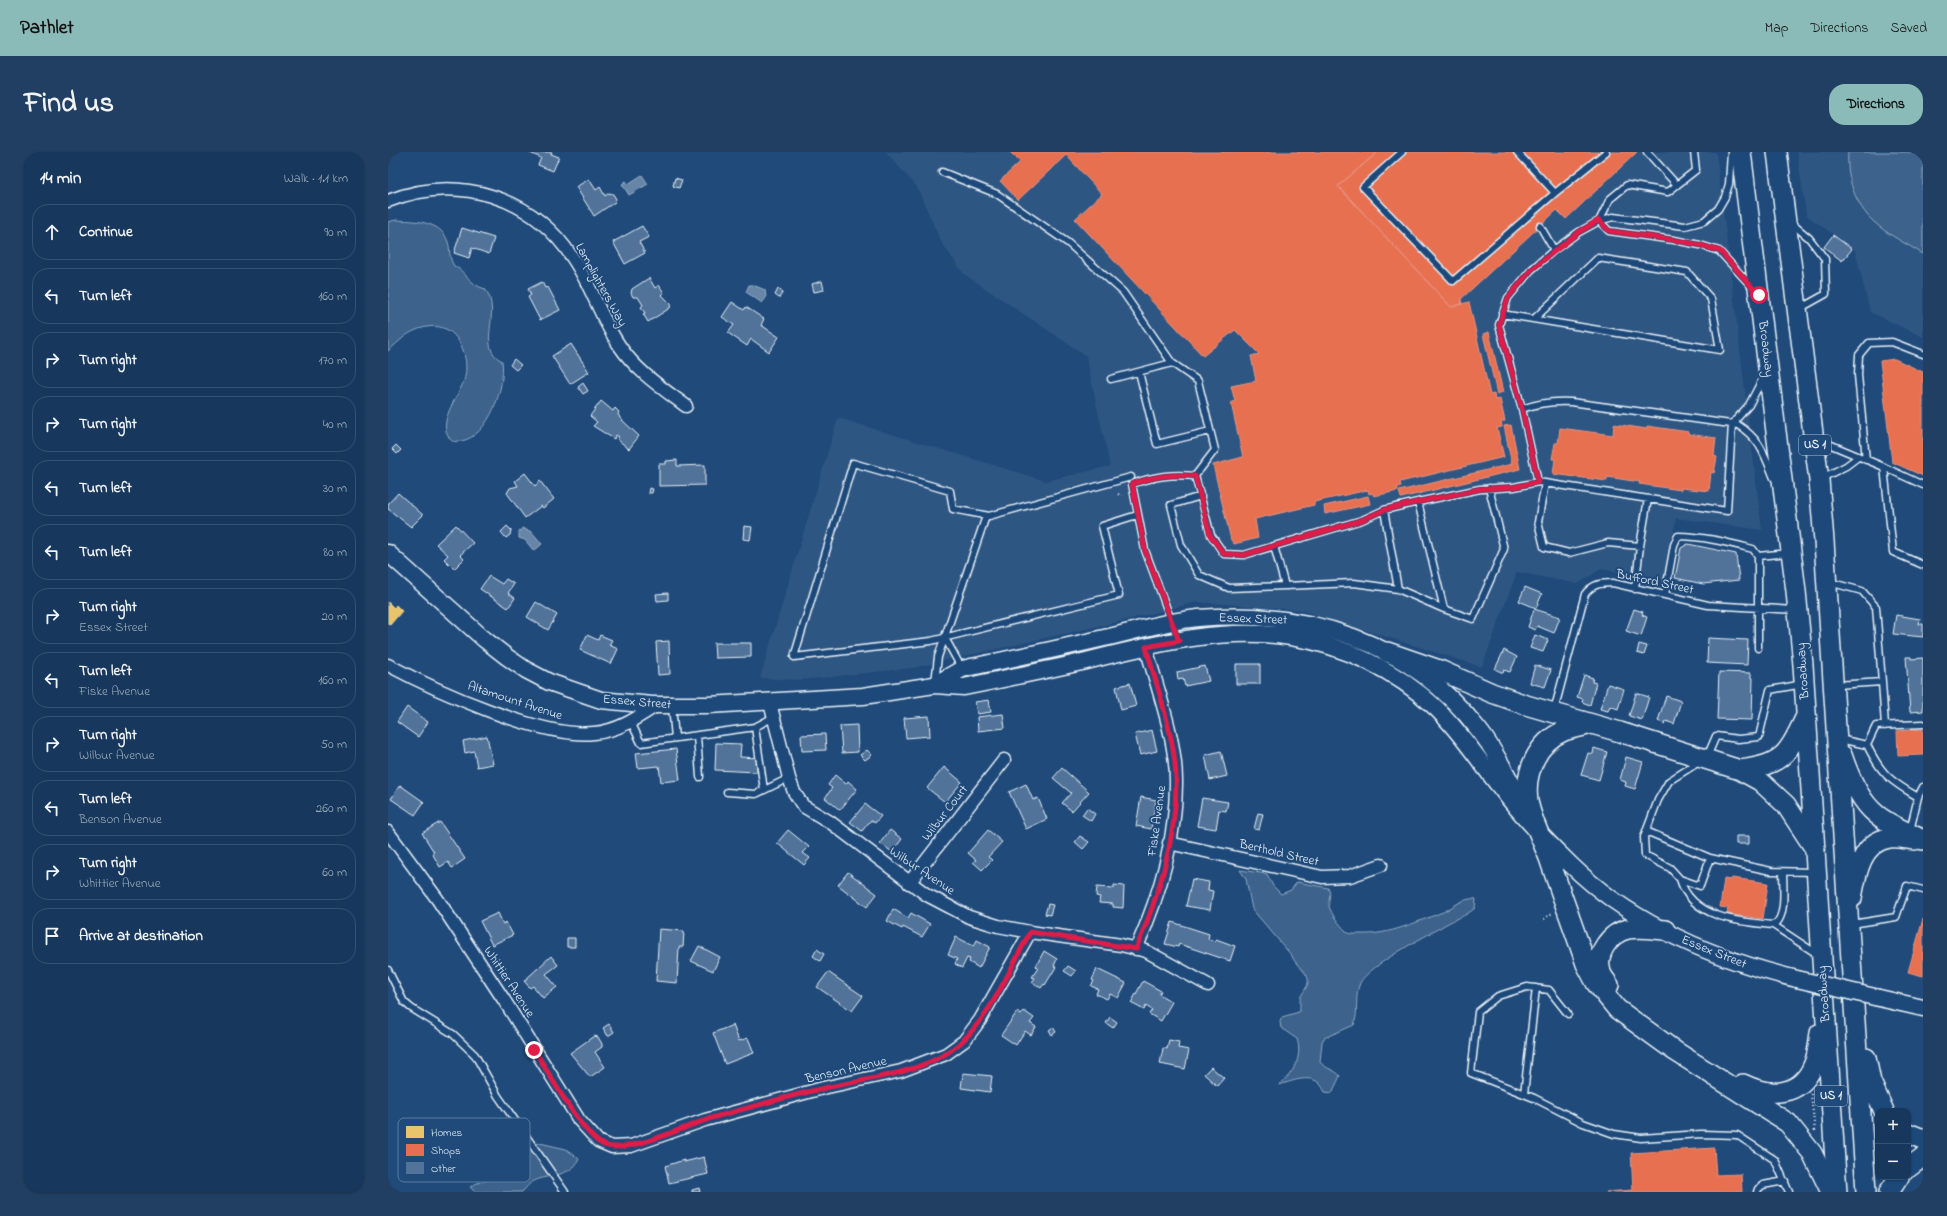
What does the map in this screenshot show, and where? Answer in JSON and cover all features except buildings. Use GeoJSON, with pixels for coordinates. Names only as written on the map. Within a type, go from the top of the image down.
{"type":"FeatureCollection","features":[{"type":"Feature","properties":{"kind":"highway","name":"Broadway"},"geometry":{"type":"LineString","coordinates":[[1741,152],[1798,610],[1837,1192]]}},
{"type":"Feature","properties":{"kind":"highway","name":"US 1"},"geometry":{"type":"LineString","coordinates":[[1777,152],[1819,480],[1827,581],[1866,1192]]}},
{"type":"Feature","properties":{"kind":"highway"},"geometry":{"type":"LineString","coordinates":[[1387,652],[1442,671],[1507,699],[1740,770],[1760,781],[1786,805],[1814,848]]}},
{"type":"Feature","properties":{"kind":"highway"},"geometry":{"type":"LineString","coordinates":[[1740,770],[1768,765],[1783,756],[1794,741],[1806,715]]}},
{"type":"Feature","properties":{"kind":"highway"},"geometry":{"type":"LineString","coordinates":[[1591,724],[1564,731],[1540,749],[1534,760],[1528,788],[1528,802],[1537,830],[1586,964],[1596,983],[1617,1009],[1675,1051],[1788,1123],[1812,1153],[1831,1192]]}},
{"type":"Feature","properties":{"kind":"highway"},"geometry":{"type":"LineString","coordinates":[[1836,739],[1846,767],[1863,799],[1880,818],[1918,838]]}},
{"type":"Feature","properties":{"kind":"highway"},"geometry":{"type":"LineString","coordinates":[[1848,925],[1859,868],[1862,859],[1870,848],[1878,841],[1891,838],[1918,838]]}},
{"type":"Feature","properties":{"kind":"highway"},"geometry":{"type":"LineString","coordinates":[[1665,930],[1636,928],[1616,934],[1608,940],[1602,950],[1600,962],[1601,972],[1621,1003],[1682,1046],[1753,1089],[1765,1093],[1783,1093],[1798,1086],[1807,1078],[1815,1061],[1825,1000]]}},
{"type":"Feature","properties":{"kind":"highway"},"geometry":{"type":"LineString","coordinates":[[1853,1004],[1871,1082],[1883,1108]]}},
{"type":"Feature","properties":{"kind":"highway"},"geometry":{"type":"LineString","coordinates":[[1911,1134],[1923,1139]]}},
{"type":"Feature","properties":{"kind":"highway"},"geometry":{"type":"LineString","coordinates":[[1911,1166],[1923,1157]]}},
{"type":"Feature","properties":{"kind":"highway"},"geometry":{"type":"LineString","coordinates":[[1889,1192],[1897,1180]]}},
{"type":"Feature","properties":{"kind":"main road","name":"Essex Street"},"geometry":{"type":"LineString","coordinates":[[388,552],[484,639],[526,670],[578,693],[601,700],[664,705],[772,710],[934,685],[964,687],[1201,636],[1267,635],[1291,637],[1338,650],[1379,667],[1398,677],[1435,708],[1452,725],[1501,789],[1537,830],[1573,867],[1598,888],[1642,920],[1729,960],[1797,979],[1923,1008]]}},
{"type":"Feature","properties":{"kind":"main road","name":"Essex Street"},"geometry":{"type":"LineString","coordinates":[[934,685],[962,669],[1197,618],[1282,618],[1336,631],[1387,652],[1420,672],[1480,730],[1537,830]]}},
{"type":"Feature","properties":{"kind":"street","name":"Lamplighters Way"},"geometry":{"type":"LineString","coordinates":[[388,201],[423,191],[450,189],[466,190],[502,199],[535,217],[551,230],[572,257],[604,320],[625,353],[652,380],[686,406]]}},
{"type":"Feature","properties":{"kind":"street","name":"Fiske Avenue"},"geometry":{"type":"LineString","coordinates":[[1136,949],[1157,895],[1169,843],[1176,783],[1174,762],[1166,720],[1146,647]]}},
{"type":"Feature","properties":{"kind":"street","name":"Altamount Avenue"},"geometry":{"type":"LineString","coordinates":[[388,665],[432,687],[488,709],[560,731],[580,734],[612,730],[664,705]]}},
{"type":"Feature","properties":{"kind":"street","name":"Wilbur Avenue"},"geometry":{"type":"LineString","coordinates":[[772,710],[789,778],[794,792],[802,806],[830,822],[909,883],[927,895],[969,916],[998,926],[1146,951],[1208,985]]}},
{"type":"Feature","properties":{"kind":"street","name":"Wilbur Court"},"geometry":{"type":"LineString","coordinates":[[909,883],[1004,760]]}},
{"type":"Feature","properties":{"kind":"street","name":"Whittier Avenue"},"geometry":{"type":"LineString","coordinates":[[388,832],[438,900],[504,1000],[579,1120],[598,1141],[606,1146]]}},
{"type":"Feature","properties":{"kind":"street","name":"Berthold Street"},"geometry":{"type":"LineString","coordinates":[[1169,843],[1322,877],[1350,876],[1382,865]]}},
{"type":"Feature","properties":{"kind":"street","name":"Benson Avenue"},"geometry":{"type":"LineString","coordinates":[[606,1146],[631,1146],[705,1120],[823,1088],[901,1071],[946,1054],[964,1041],[980,1020],[1030,932]]}},
{"type":"Feature","properties":{"kind":"lane"},"geometry":{"type":"LineString","coordinates":[[1402,152],[1363,187],[1453,281],[1555,193],[1606,152]]}},
{"type":"Feature","properties":{"kind":"lane"},"geometry":{"type":"LineString","coordinates":[[1517,152],[1555,193]]}},
{"type":"Feature","properties":{"kind":"lane"},"geometry":{"type":"LineString","coordinates":[[1647,152],[1677,185]]}},
{"type":"Feature","properties":{"kind":"lane"},"geometry":{"type":"LineString","coordinates":[[1599,220],[1610,199],[1627,185],[1668,192],[1696,170],[1694,152]]}},
{"type":"Feature","properties":{"kind":"lane"},"geometry":{"type":"LineString","coordinates":[[1640,546],[1608,543],[1569,553],[1544,547],[1538,522],[1541,482],[1499,325],[1508,298],[1531,270],[1554,250],[1599,220],[1613,217],[1685,226],[1704,221],[1718,209],[1725,197],[1729,184],[1731,152]]}},
{"type":"Feature","properties":{"kind":"lane"},"geometry":{"type":"LineString","coordinates":[[942,172],[997,194],[1068,243],[1123,292],[1172,363],[1198,381],[1215,450],[1195,476]]}},
{"type":"Feature","properties":{"kind":"lane"},"geometry":{"type":"LineString","coordinates":[[1786,218],[1809,238],[1825,259],[1826,294],[1798,310]]}},
{"type":"Feature","properties":{"kind":"lane"},"geometry":{"type":"LineString","coordinates":[[1599,220],[1609,231],[1674,240],[1720,251],[1759,295]]}},
{"type":"Feature","properties":{"kind":"lane"},"geometry":{"type":"LineString","coordinates":[[1540,226],[1554,250]]}},
{"type":"Feature","properties":{"kind":"lane"},"geometry":{"type":"LineString","coordinates":[[1502,314],[1720,350],[1711,299],[1687,272],[1598,258],[1534,319]]}},
{"type":"Feature","properties":{"kind":"lane"},"geometry":{"type":"LineString","coordinates":[[1866,460],[1858,375],[1859,355],[1869,343],[1892,342],[1923,354]]}},
{"type":"Feature","properties":{"kind":"lane"},"geometry":{"type":"LineString","coordinates":[[1111,379],[1172,363]]}},
{"type":"Feature","properties":{"kind":"lane"},"geometry":{"type":"LineString","coordinates":[[1195,476],[1210,535],[1224,554],[1244,555],[1362,520],[1384,510],[1418,502],[1489,488],[1514,487],[1541,482],[1727,511],[1732,424],[1749,405],[1768,368]]}},
{"type":"Feature","properties":{"kind":"lane"},"geometry":{"type":"LineString","coordinates":[[1139,372],[1157,444],[1210,431]]}},
{"type":"Feature","properties":{"kind":"lane"},"geometry":{"type":"LineString","coordinates":[[1522,409],[1542,403],[1571,402],[1732,424],[1747,431],[1761,445],[1785,505]]}},
{"type":"Feature","properties":{"kind":"lane"},"geometry":{"type":"LineString","coordinates":[[1814,437],[1841,447],[1858,457],[1923,485]]}},
{"type":"Feature","properties":{"kind":"lane"},"geometry":{"type":"LineString","coordinates":[[1819,480],[1846,466],[1858,457]]}},
{"type":"Feature","properties":{"kind":"lane"},"geometry":{"type":"LineString","coordinates":[[1131,477],[986,516],[953,509],[950,491],[853,463],[794,657],[931,642],[1119,595],[1102,526],[1138,515]]}},
{"type":"Feature","properties":{"kind":"lane"},"geometry":{"type":"LineString","coordinates":[[1884,467],[1893,552],[1923,565]]}},
{"type":"Feature","properties":{"kind":"lane"},"geometry":{"type":"LineString","coordinates":[[1179,641],[1145,550],[1132,484],[1153,477],[1173,474],[1195,476]]}},
{"type":"Feature","properties":{"kind":"lane"},"geometry":{"type":"LineString","coordinates":[[1200,496],[1171,505],[1181,545],[1199,575],[1229,588],[1354,583],[1398,589],[1444,610],[1473,619],[1504,549],[1489,488]]}},
{"type":"Feature","properties":{"kind":"lane"},"geometry":{"type":"LineString","coordinates":[[1635,589],[1648,499]]}},
{"type":"Feature","properties":{"kind":"lane"},"geometry":{"type":"LineString","coordinates":[[1418,502],[1444,610]]}},
{"type":"Feature","properties":{"kind":"lane"},"geometry":{"type":"LineString","coordinates":[[1384,510],[1398,589]]}},
{"type":"Feature","properties":{"kind":"lane"},"geometry":{"type":"LineString","coordinates":[[934,685],[938,657],[986,516]]}},
{"type":"Feature","properties":{"kind":"lane"},"geometry":{"type":"LineString","coordinates":[[1665,595],[1674,545],[1678,536],[1689,536],[1753,549],[1758,556],[1756,608],[1758,648]]}},
{"type":"Feature","properties":{"kind":"lane"},"geometry":{"type":"LineString","coordinates":[[1274,546],[1285,586]]}},
{"type":"Feature","properties":{"kind":"lane"},"geometry":{"type":"LineString","coordinates":[[1758,556],[1791,553]]}},
{"type":"Feature","properties":{"kind":"lane"},"geometry":{"type":"LineString","coordinates":[[1827,581],[1862,591],[1876,607],[1885,726]]}},
{"type":"Feature","properties":{"kind":"lane","name":"Bufford Street"},"geometry":{"type":"LineString","coordinates":[[1554,713],[1585,594],[1591,587],[1600,583],[1613,583],[1708,605],[1798,610]]}},
{"type":"Feature","properties":{"kind":"lane"},"geometry":{"type":"LineString","coordinates":[[945,638],[962,669]]}},
{"type":"Feature","properties":{"kind":"lane"},"geometry":{"type":"LineString","coordinates":[[1833,686],[1882,682]]}},
{"type":"Feature","properties":{"kind":"lane"},"geometry":{"type":"LineString","coordinates":[[1710,858],[1700,886],[1680,879],[1670,868],[1645,855],[1644,837],[1658,800],[1670,781],[1706,759],[1716,736],[1738,739],[1760,737],[1770,690],[1804,684]]}},
{"type":"Feature","properties":{"kind":"lane"},"geometry":{"type":"LineString","coordinates":[[664,705],[675,738]]}},
{"type":"Feature","properties":{"kind":"lane"},"geometry":{"type":"LineString","coordinates":[[631,722],[641,743],[755,727],[772,710]]}},
{"type":"Feature","properties":{"kind":"lane"},"geometry":{"type":"LineString","coordinates":[[1867,745],[1876,726],[1923,724]]}},
{"type":"Feature","properties":{"kind":"lane"},"geometry":{"type":"LineString","coordinates":[[755,727],[764,790]]}},
{"type":"Feature","properties":{"kind":"lane"},"geometry":{"type":"LineString","coordinates":[[697,736],[700,777]]}},
{"type":"Feature","properties":{"kind":"lane"},"geometry":{"type":"LineString","coordinates":[[1836,739],[1867,745]]}},
{"type":"Feature","properties":{"kind":"lane"},"geometry":{"type":"LineString","coordinates":[[1867,745],[1876,764],[1893,782],[1918,796]]}},
{"type":"Feature","properties":{"kind":"lane"},"geometry":{"type":"LineString","coordinates":[[727,792],[756,794],[789,778]]}},
{"type":"Feature","properties":{"kind":"lane"},"geometry":{"type":"LineString","coordinates":[[1918,838],[1918,796],[1923,787]]}},
{"type":"Feature","properties":{"kind":"lane"},"geometry":{"type":"LineString","coordinates":[[1646,831],[1710,858],[1771,872],[1816,872]]}},
{"type":"Feature","properties":{"kind":"lane"},"geometry":{"type":"LineString","coordinates":[[1774,926],[1781,919],[1783,912],[1783,872]]}},
{"type":"Feature","properties":{"kind":"lane"},"geometry":{"type":"LineString","coordinates":[[1680,879],[1682,888],[1691,900],[1715,914],[1735,921],[1774,926],[1822,957]]}},
{"type":"Feature","properties":{"kind":"lane"},"geometry":{"type":"LineString","coordinates":[[1848,925],[1896,917],[1907,886],[1923,890]]}},
{"type":"Feature","properties":{"kind":"lane"},"geometry":{"type":"LineString","coordinates":[[388,970],[404,1002],[453,1034],[475,1055],[498,1096],[513,1118]]}},
{"type":"Feature","properties":{"kind":"lane"},"geometry":{"type":"LineString","coordinates":[[1568,1014],[1549,990],[1527,987],[1498,996],[1478,1012],[1471,1073],[1524,1094],[1583,1123],[1614,1134],[1641,1138],[1701,1134],[1737,1135],[1775,1160],[1790,1192]]}},
{"type":"Feature","properties":{"kind":"lane"},"geometry":{"type":"LineString","coordinates":[[1524,1094],[1536,988]]}},
{"type":"Feature","properties":{"kind":"lane"},"geometry":{"type":"LineString","coordinates":[[530,1142],[565,1192]]}},
{"type":"Feature","properties":{"kind":"lane"},"geometry":{"type":"LineString","coordinates":[[1757,1192],[1760,1187],[1764,1185],[1785,1181]]}},
{"type":"Feature","properties":{"kind":"path"},"geometry":{"type":"LineString","coordinates":[[1118,494],[1122,496]]}},
{"type":"Feature","properties":{"kind":"path"},"geometry":{"type":"LineString","coordinates":[[1809,1089],[1815,1132]]}},
{"type":"Feature","properties":{"kind":"shaded area"},"geometry":{"type":"Polygon","coordinates":[[[886,152],[1716,152],[1762,530],[1676,518],[1666,580],[1601,569],[1578,584],[1517,572],[1482,667],[1301,610],[1197,602],[1122,621],[912,668],[801,680],[760,678],[838,418],[1046,481],[1110,466],[1086,356],[964,274],[941,242],[917,187],[886,152]]]}},
{"type":"Feature","properties":{"kind":"shaded area"},"geometry":{"type":"Polygon","coordinates":[[[1797,152],[1923,152],[1923,337],[1870,312],[1855,250],[1806,215],[1797,152]]]}},
{"type":"Feature","properties":{"kind":"shaded area"},"geometry":{"type":"Polygon","coordinates":[[[1848,152],[1923,152],[1923,254],[1879,227],[1867,215],[1857,199],[1850,181],[1848,152]]]}},
{"type":"Feature","properties":{"kind":"shaded area"},"geometry":{"type":"Polygon","coordinates":[[[642,175],[648,184],[629,195],[622,184],[626,181],[628,184],[642,175]]]}},
{"type":"Feature","properties":{"kind":"shaded area"},"geometry":{"type":"Polygon","coordinates":[[[396,220],[426,223],[439,229],[448,242],[451,259],[454,266],[479,287],[485,289],[490,298],[490,347],[494,355],[502,361],[503,371],[501,383],[494,409],[487,421],[480,430],[471,437],[461,441],[451,440],[446,432],[447,416],[463,384],[466,372],[463,349],[454,335],[443,328],[423,328],[410,333],[388,351],[388,222],[396,220]]]}},
{"type":"Feature","properties":{"kind":"shaded area"},"geometry":{"type":"Polygon","coordinates":[[[749,285],[765,290],[766,298],[762,303],[746,292],[749,285]]]}},
{"type":"Feature","properties":{"kind":"shaded area"},"geometry":{"type":"Polygon","coordinates":[[[522,528],[532,532],[542,544],[534,551],[525,540],[519,538],[519,530],[521,531],[522,528]]]}},
{"type":"Feature","properties":{"kind":"shaded area"},"geometry":{"type":"Polygon","coordinates":[[[1240,870],[1267,874],[1273,886],[1281,894],[1291,890],[1297,882],[1328,888],[1330,892],[1329,906],[1332,912],[1346,931],[1353,934],[1372,934],[1393,930],[1443,912],[1467,899],[1476,899],[1475,908],[1471,911],[1398,952],[1365,976],[1358,988],[1354,1025],[1324,1038],[1322,1042],[1320,1062],[1340,1076],[1332,1093],[1325,1092],[1320,1084],[1311,1079],[1294,1080],[1279,1085],[1289,1076],[1296,1065],[1299,1052],[1297,1039],[1281,1028],[1280,1022],[1282,1017],[1299,1012],[1300,998],[1308,984],[1308,979],[1292,956],[1252,909],[1246,879],[1240,870]]]}},
{"type":"Feature","properties":{"kind":"shaded area"},"geometry":{"type":"Polygon","coordinates":[[[540,1143],[566,1149],[579,1159],[576,1165],[566,1172],[534,1181],[522,1192],[475,1192],[470,1187],[480,1182],[530,1182],[531,1145],[540,1143]]]}},
{"type":"Feature","properties":{"kind":"route"},"geometry":{"type":"LineString","coordinates":[[534,1050],[579,1120],[598,1141],[606,1146],[612,1147],[631,1146],[705,1120],[823,1088],[901,1071],[921,1065],[946,1054],[964,1041],[980,1020],[1030,932],[1121,945],[1136,949],[1151,915],[1164,869],[1172,826],[1176,783],[1174,762],[1166,720],[1146,647],[1179,641],[1154,579],[1145,550],[1132,484],[1153,477],[1173,474],[1195,476],[1210,535],[1224,554],[1244,555],[1362,520],[1384,510],[1480,489],[1514,487],[1538,482],[1522,409],[1510,370],[1499,325],[1508,298],[1531,270],[1570,238],[1599,220],[1609,231],[1674,240],[1720,251],[1759,295]]}}]}
